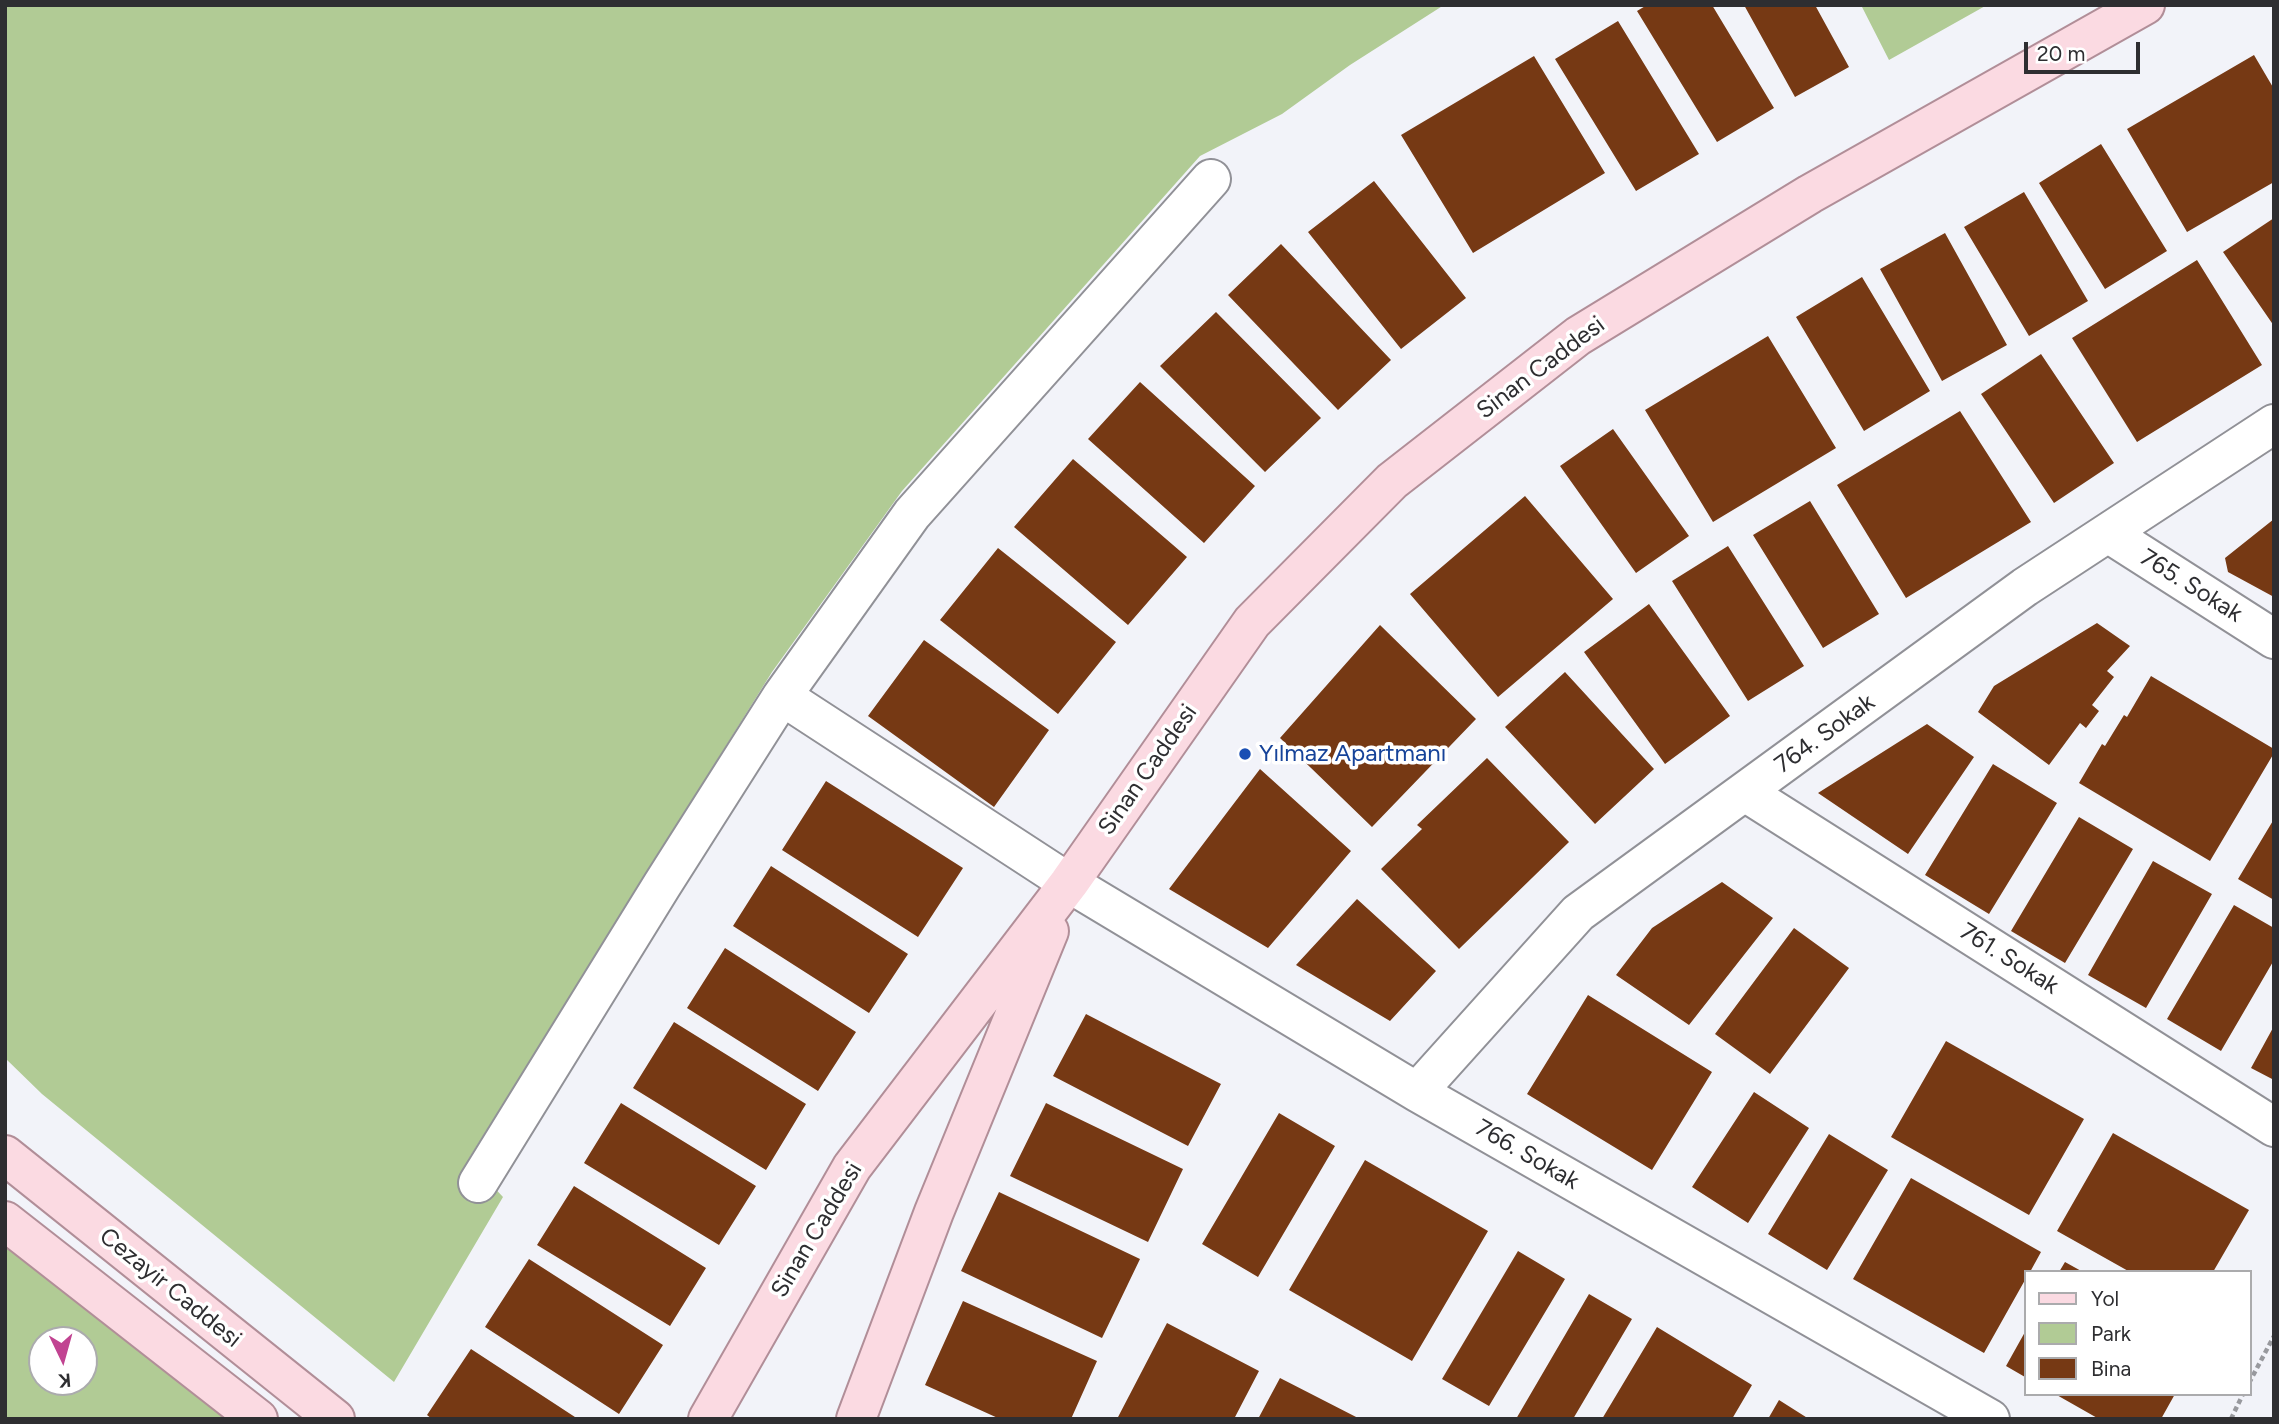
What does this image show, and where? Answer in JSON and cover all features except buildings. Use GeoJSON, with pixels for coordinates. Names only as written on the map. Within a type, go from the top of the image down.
{"type":"FeatureCollection","features":[{"type":"Feature","properties":{"kind":"main road","name":"Sinan Caddesi"},"geometry":{"type":"LineString","coordinates":[[708,1419],[852,1167],[1069,883],[1252,622],[1392,481],[1578,336],[1810,194],[2145,5]]}},
{"type":"Feature","properties":{"kind":"main road","name":"Sinan Caddesi"},"geometry":{"type":"LineString","coordinates":[[862,1416],[934,1212],[1069,883]]}},
{"type":"Feature","properties":{"kind":"main road","name":"Cezayir Caddesi"},"geometry":{"type":"LineString","coordinates":[[5,1155],[329,1415]]}},
{"type":"Feature","properties":{"kind":"main road","name":"Cezayir Caddesi"},"geometry":{"type":"LineString","coordinates":[[5,1221],[258,1419]]}},
{"type":"Feature","properties":{"kind":"street"},"geometry":{"type":"LineString","coordinates":[[478,1183],[782,696],[912,514],[1211,179]]}},
{"type":"Feature","properties":{"kind":"street","name":"764. Sokak"},"geometry":{"type":"LineString","coordinates":[[1417,1091],[1578,913],[2025,587],[2274,424]]}},
{"type":"Feature","properties":{"kind":"street","name":"765. Sokak"},"geometry":{"type":"LineString","coordinates":[[2108,533],[2274,639]]}},
{"type":"Feature","properties":{"kind":"street","name":"766. Sokak"},"geometry":{"type":"LineString","coordinates":[[782,696],[1069,883],[1417,1091],[1990,1419]]}},
{"type":"Feature","properties":{"kind":"street","name":"761. Sokak"},"geometry":{"type":"LineString","coordinates":[[1745,792],[2274,1127]]}},
{"type":"Feature","properties":{"kind":"path"},"geometry":{"type":"LineString","coordinates":[[2251,1379],[2274,1336]]}},
{"type":"Feature","properties":{"kind":"path"},"geometry":{"type":"LineString","coordinates":[[2231,1419],[2242,1396]]}},
{"type":"Feature","properties":{"kind":"green space"},"geometry":{"type":"Polygon","coordinates":[[[5,5],[1444,5],[1350,65],[1282,114],[1200,156],[902,491],[772,672],[468,1160],[503,1197],[394,1382],[42,1094],[5,1058],[5,5]]]}},
{"type":"Feature","properties":{"kind":"green space"},"geometry":{"type":"Polygon","coordinates":[[[1861,5],[1987,5],[1889,60],[1861,5]]]}},
{"type":"Feature","properties":{"kind":"green space"},"geometry":{"type":"Polygon","coordinates":[[[5,1221],[258,1419],[5,1419],[5,1221]]]}},
{"type":"Feature","properties":{"kind":"place","name":"Yılmaz Apartmanı"},"geometry":{"type":"Point","coordinates":[1245,754]}}]}
